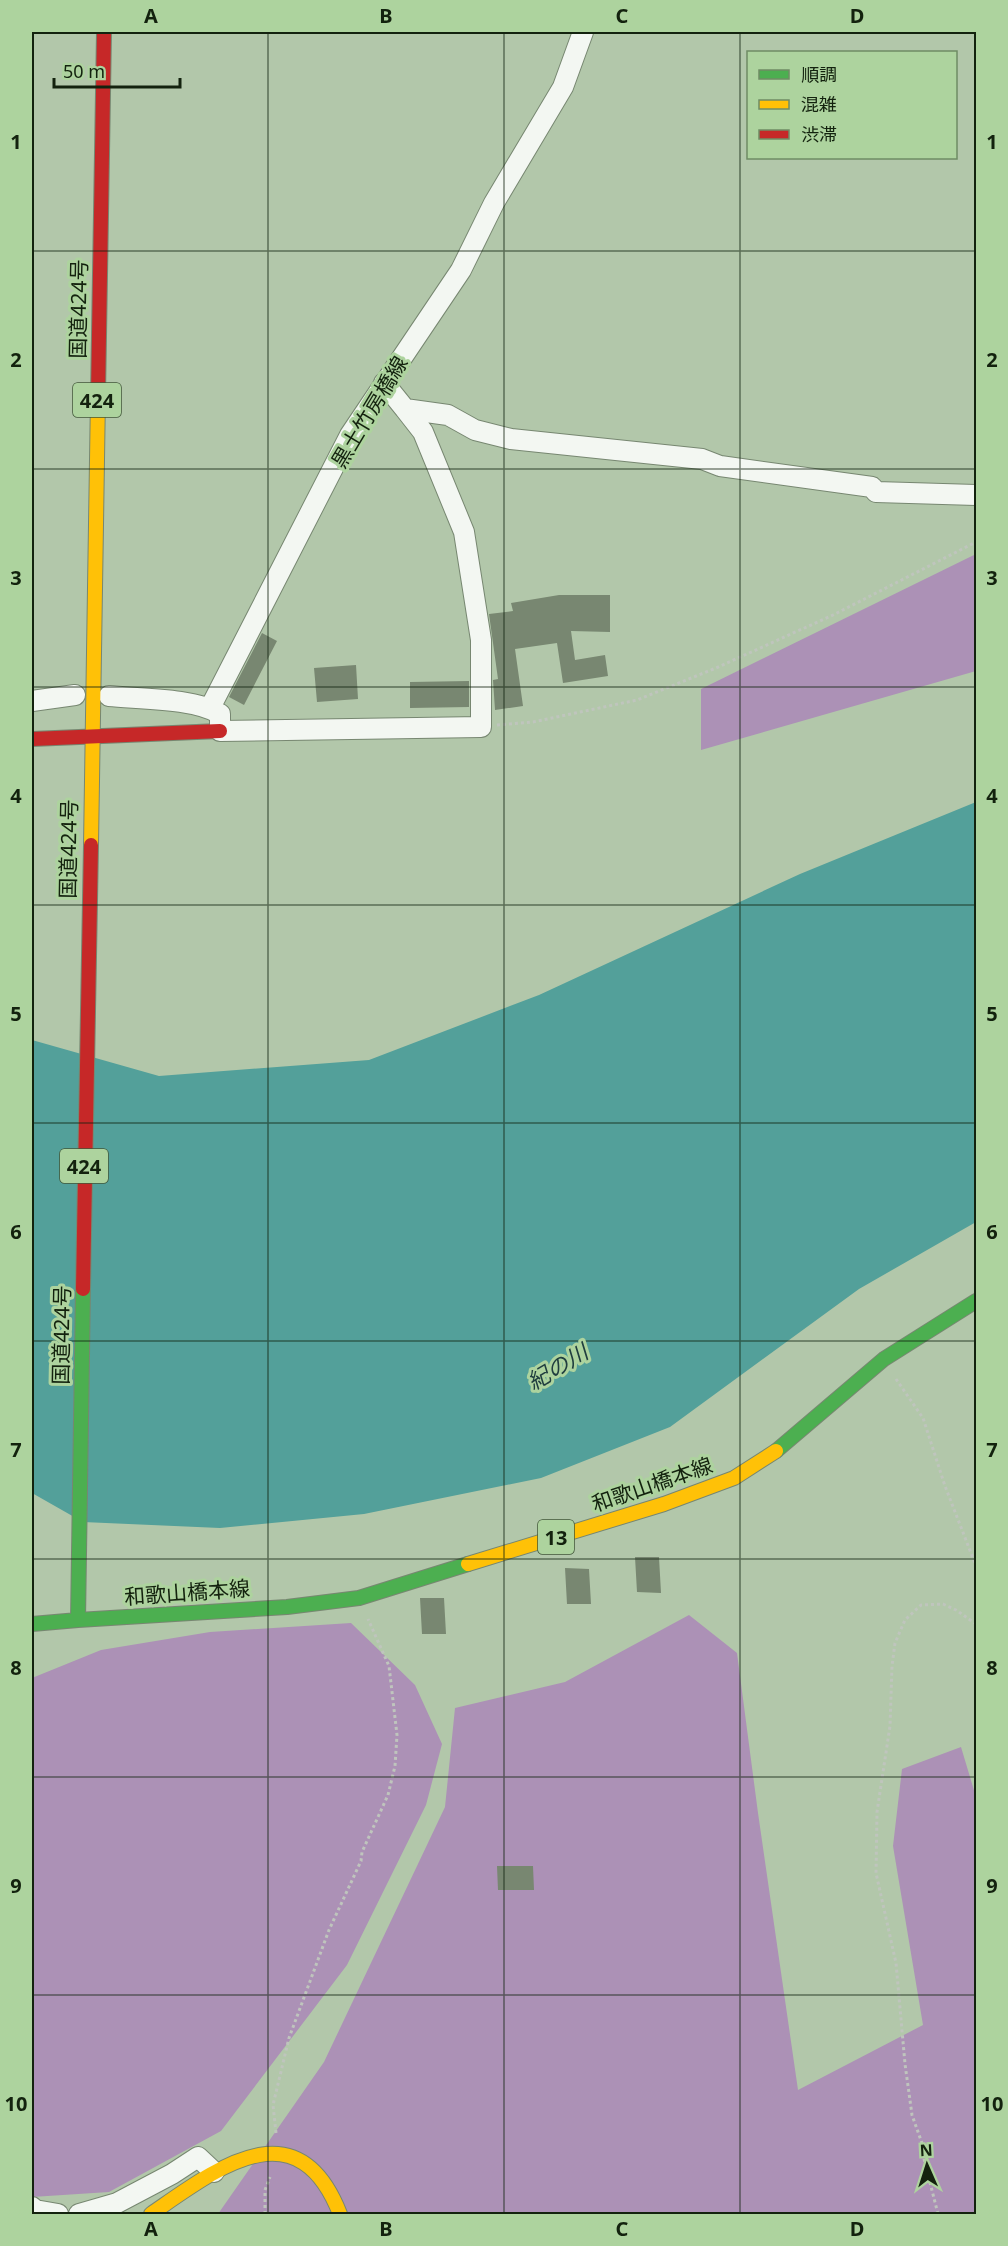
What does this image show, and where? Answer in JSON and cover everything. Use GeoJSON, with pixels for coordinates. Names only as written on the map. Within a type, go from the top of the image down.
{"type":"FeatureCollection","features":[{"type":"Feature","properties":{"kind":"main road","name":"国道424号"},"geometry":{"type":"LineString","coordinates":[[78,1620],[90,769],[104,32]]}},
{"type":"Feature","properties":{"kind":"main road"},"geometry":{"type":"LineString","coordinates":[[32,739],[220,731]]}},
{"type":"Feature","properties":{"kind":"main road","name":"和歌山橋本線"},"geometry":{"type":"LineString","coordinates":[[78,1620],[287,1607],[359,1598],[664,1504],[734,1478],[777,1450],[884,1359],[976,1301]]}},
{"type":"Feature","properties":{"kind":"main road"},"geometry":{"type":"LineString","coordinates":[[32,1624],[78,1620]]}},
{"type":"Feature","properties":{"kind":"main road"},"geometry":{"type":"LineString","coordinates":[[151,2214],[214,2172],[241,2159],[278,2154],[301,2160],[320,2176],[335,2199],[340,2214]]}},
{"type":"Feature","properties":{"kind":"street","name":"黒土竹房橋線"},"geometry":{"type":"LineString","coordinates":[[210,708],[351,435],[461,270],[494,203],[563,87],[584,32]]}},
{"type":"Feature","properties":{"kind":"street"},"geometry":{"type":"LineString","coordinates":[[109,696],[184,703],[210,708],[220,714],[220,731],[481,727],[482,640],[464,532],[423,432],[384,383]]}},
{"type":"Feature","properties":{"kind":"street"},"geometry":{"type":"LineString","coordinates":[[405,409],[448,415],[475,430],[511,439],[702,459],[720,466],[872,487],[876,492],[976,495]]}},
{"type":"Feature","properties":{"kind":"street"},"geometry":{"type":"LineString","coordinates":[[32,701],[75,695]]}},
{"type":"Feature","properties":{"kind":"street"},"geometry":{"type":"LineString","coordinates":[[79,2214],[117,2203],[172,2174],[198,2157],[214,2172]]}},
{"type":"Feature","properties":{"kind":"street"},"geometry":{"type":"LineString","coordinates":[[32,2207],[35,2210],[58,2214]]}},
{"type":"Feature","properties":{"kind":"path"},"geometry":{"type":"LineString","coordinates":[[481,727],[533,722],[637,700],[716,668],[833,615],[976,542]]}},
{"type":"Feature","properties":{"kind":"path"},"geometry":{"type":"LineString","coordinates":[[884,1359],[923,1418],[945,1486],[976,1566]]}},
{"type":"Feature","properties":{"kind":"path"},"geometry":{"type":"LineString","coordinates":[[265,2214],[265,2190],[278,2154],[273,2105],[289,2038],[329,1930],[388,1795],[395,1766],[397,1735],[389,1666],[359,1598]]}},
{"type":"Feature","properties":{"kind":"path"},"geometry":{"type":"LineString","coordinates":[[938,2214],[924,2159],[923,2146],[912,2115],[892,1937],[876,1873],[877,1812],[890,1726],[895,1643],[905,1620],[921,1605],[943,1604],[976,1624]]}},
{"type":"Feature","properties":{"kind":"shaded area"},"geometry":{"type":"Polygon","coordinates":[[[976,554],[976,671],[701,750],[701,689],[976,554]]]}},
{"type":"Feature","properties":{"kind":"shaded area"},"geometry":{"type":"Polygon","coordinates":[[[689,1615],[737,1653],[798,2090],[923,2025],[893,1846],[902,1769],[961,1747],[976,1797],[976,2214],[218,2214],[324,2062],[445,1807],[455,1708],[565,1682],[689,1615]]]}},
{"type":"Feature","properties":{"kind":"shaded area"},"geometry":{"type":"Polygon","coordinates":[[[351,1623],[415,1685],[442,1744],[426,1805],[347,1965],[221,2131],[109,2192],[32,2197],[32,1678],[101,1650],[210,1632],[351,1623]]]}},
{"type":"Feature","properties":{"kind":"water","name":"紀の川"},"geometry":{"type":"Polygon","coordinates":[[[976,802],[976,1222],[859,1289],[670,1427],[541,1478],[364,1514],[220,1528],[83,1522],[32,1493],[32,1040],[159,1076],[369,1060],[539,995],[800,874],[976,802]]]}},
{"type":"Feature","properties":{"kind":"building"},"geometry":{"type":"Polygon","coordinates":[[[559,595],[610,595],[610,632],[571,631],[575,660],[605,655],[608,676],[563,683],[557,643],[515,649],[523,706],[495,710],[493,680],[498,679],[489,614],[513,611],[511,603],[559,595]]]}},
{"type":"Feature","properties":{"kind":"building"},"geometry":{"type":"Polygon","coordinates":[[[262,633],[277,641],[244,705],[229,697],[262,633]]]}},
{"type":"Feature","properties":{"kind":"building"},"geometry":{"type":"Polygon","coordinates":[[[356,665],[358,699],[317,702],[314,668],[356,665]]]}},
{"type":"Feature","properties":{"kind":"building"},"geometry":{"type":"Polygon","coordinates":[[[469,681],[469,707],[410,708],[410,682],[469,681]]]}},
{"type":"Feature","properties":{"kind":"building"},"geometry":{"type":"Polygon","coordinates":[[[635,1557],[659,1557],[661,1593],[637,1592],[635,1557]]]}},
{"type":"Feature","properties":{"kind":"building"},"geometry":{"type":"Polygon","coordinates":[[[565,1568],[589,1569],[591,1604],[567,1604],[565,1568]]]}},
{"type":"Feature","properties":{"kind":"building"},"geometry":{"type":"Polygon","coordinates":[[[420,1598],[444,1598],[446,1634],[422,1634],[420,1598]]]}},
{"type":"Feature","properties":{"kind":"building"},"geometry":{"type":"Polygon","coordinates":[[[497,1866],[533,1866],[534,1890],[498,1890],[497,1866]]]}},
{"type":"Feature","properties":{"kind":"traffic: fast"},"geometry":{"type":"LineString","coordinates":[[32,1624],[78,1620],[83,1289]]}},
{"type":"Feature","properties":{"kind":"traffic: fast"},"geometry":{"type":"LineString","coordinates":[[776,1451],[884,1359],[976,1301]]}},
{"type":"Feature","properties":{"kind":"traffic: fast"},"geometry":{"type":"LineString","coordinates":[[78,1620],[287,1607],[359,1598],[468,1564]]}},
{"type":"Feature","properties":{"kind":"traffic: slow"},"geometry":{"type":"LineString","coordinates":[[91,845],[98,396]]}},
{"type":"Feature","properties":{"kind":"traffic: slow"},"geometry":{"type":"LineString","coordinates":[[468,1564],[664,1504],[734,1478],[776,1451]]}},
{"type":"Feature","properties":{"kind":"traffic: slow"},"geometry":{"type":"LineString","coordinates":[[151,2214],[201,2180],[228,2166],[253,2156],[278,2154],[301,2161],[322,2181],[340,2214]]}},
{"type":"Feature","properties":{"kind":"traffic: jam"},"geometry":{"type":"LineString","coordinates":[[98,396],[104,32]]}},
{"type":"Feature","properties":{"kind":"traffic: jam"},"geometry":{"type":"LineString","coordinates":[[32,739],[220,731]]}},
{"type":"Feature","properties":{"kind":"traffic: jam"},"geometry":{"type":"LineString","coordinates":[[83,1289],[91,845]]}}]}
